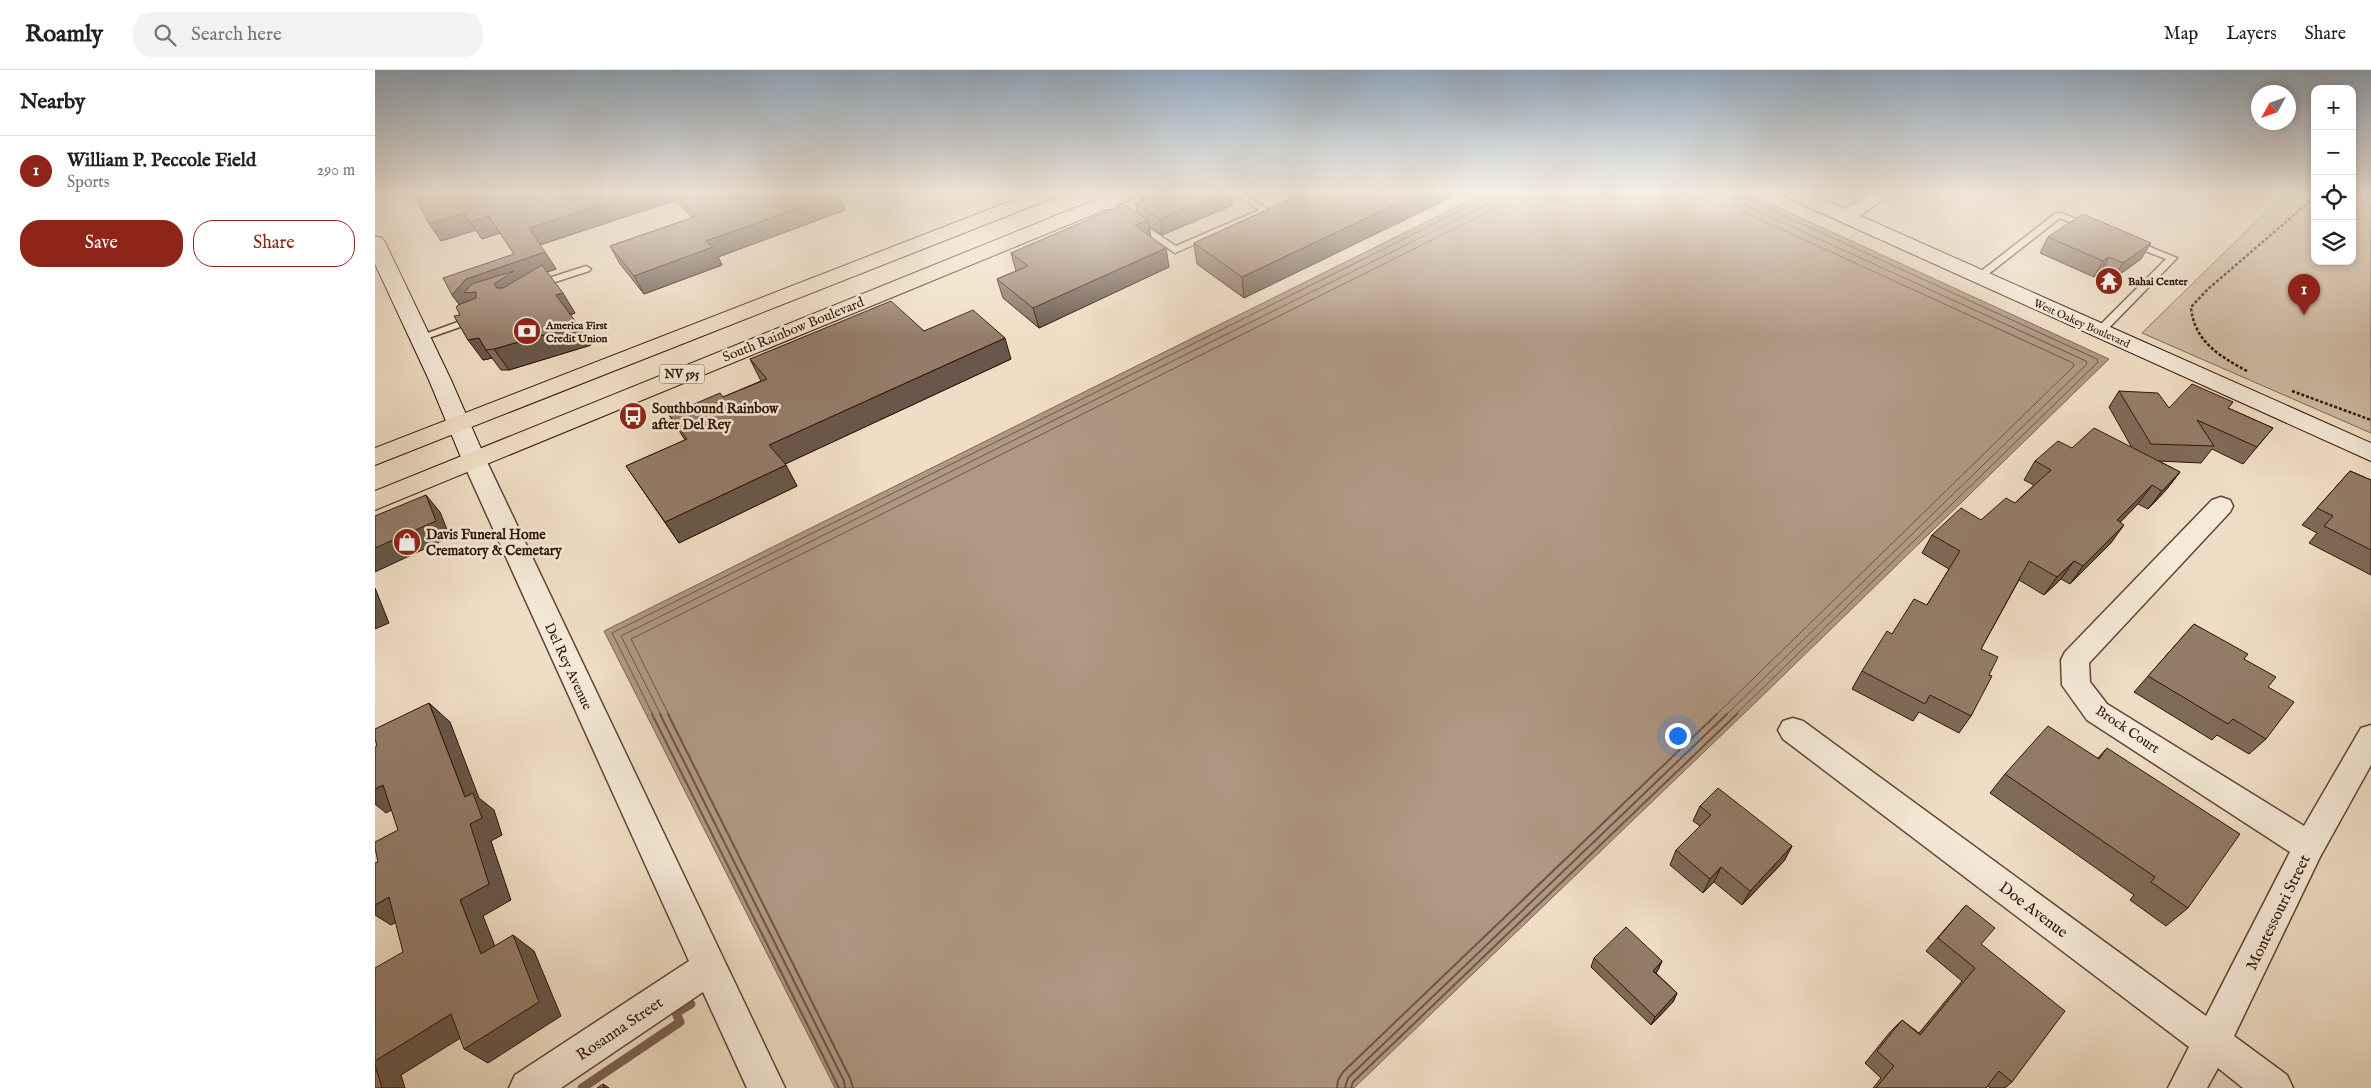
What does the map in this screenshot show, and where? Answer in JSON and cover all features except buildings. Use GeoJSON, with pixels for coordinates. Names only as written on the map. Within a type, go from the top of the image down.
{"type":"FeatureCollection","features":[{"type":"Feature","properties":{"kind":"main road","name":"NV 595"},"geometry":{"type":"LineString","coordinates":[[375,457],[927,241]]}},
{"type":"Feature","properties":{"kind":"main road","name":"South Rainbow Boulevard"},"geometry":{"type":"LineString","coordinates":[[375,501],[1012,241]]}},
{"type":"Feature","properties":{"kind":"main road","name":"West Oakey Boulevard"},"geometry":{"type":"LineString","coordinates":[[1899,241],[2371,454]]}},
{"type":"Feature","properties":{"kind":"main road","name":"Del Rey Avenue"},"geometry":{"type":"LineString","coordinates":[[375,242],[475,460]]}},
{"type":"Feature","properties":{"kind":"street","name":"Del Rey Avenue"},"geometry":{"type":"LineString","coordinates":[[475,460],[766,1088]]}},
{"type":"Feature","properties":{"kind":"street","name":"Brock Court"},"geometry":{"type":"LineString","coordinates":[[2221,506],[2075,660],[2076,685],[2097,712],[2309,847]]}},
{"type":"Feature","properties":{"kind":"street","name":"Doe Avenue"},"geometry":{"type":"LineString","coordinates":[[1793,730],[2274,1088]]}},
{"type":"Feature","properties":{"kind":"street","name":"Montessouri Street"},"geometry":{"type":"LineString","coordinates":[[2187,1088],[2212,1042],[2309,847],[2371,737]]}},
{"type":"Feature","properties":{"kind":"street","name":"Rosanna Street"},"geometry":{"type":"LineString","coordinates":[[529,1088],[709,968]]}},
{"type":"Feature","properties":{"kind":"lane"},"geometry":{"type":"LineString","coordinates":[[1161,241],[1175,250],[1197,241]]}},
{"type":"Feature","properties":{"kind":"lane"},"geometry":{"type":"LineString","coordinates":[[1979,276],[2026,241]]}},
{"type":"Feature","properties":{"kind":"lane"},"geometry":{"type":"LineString","coordinates":[[2100,331],[2172,258],[2127,241]]}},
{"type":"Feature","properties":{"kind":"lane"},"geometry":{"type":"LineString","coordinates":[[529,294],[552,280],[586,269]]}},
{"type":"Feature","properties":{"kind":"lane"},"geometry":{"type":"LineString","coordinates":[[533,282],[550,277],[552,280]]}},
{"type":"Feature","properties":{"kind":"lane"},"geometry":{"type":"LineString","coordinates":[[464,322],[474,310]]}},
{"type":"Feature","properties":{"kind":"lane"},"geometry":{"type":"LineString","coordinates":[[419,338],[486,315]]}},
{"type":"Feature","properties":{"kind":"path"},"geometry":{"type":"LineString","coordinates":[[2249,373],[2213,350],[2202,340],[2194,328],[2191,307],[2208,289],[2264,241]]}},
{"type":"Feature","properties":{"kind":"path"},"geometry":{"type":"LineString","coordinates":[[2288,390],[2371,420]]}},
{"type":"Feature","properties":{"kind":"shaded area"},"geometry":{"type":"Polygon","coordinates":[[[2236,241],[2311,241],[2311,265],[2356,265],[2356,241],[2371,241],[2371,433],[2142,333],[2236,241]]]}},
{"type":"Feature","properties":{"kind":"water"},"geometry":{"type":"Polygon","coordinates":[[[1389,241],[1851,241],[2109,359],[1756,702],[1354,1088],[835,1088],[604,631],[1389,241]]]}},
{"type":"Feature","properties":{"kind":"waterway"},"geometry":{"type":"LineString","coordinates":[[582,1088],[680,1022],[676,1013],[691,1004]]}},
{"type":"Feature","properties":{"kind":"place","name":"Bahai Center"},"geometry":{"type":"Point","coordinates":[2109,281]}},
{"type":"Feature","properties":{"kind":"place","name":"William P. Peccole Field"},"geometry":{"type":"Point","coordinates":[2304,315]}},
{"type":"Feature","properties":{"kind":"place","name":"America First Credit Union"},"geometry":{"type":"Point","coordinates":[527,331]}},
{"type":"Feature","properties":{"kind":"place","name":"Southbound Rainbow after Del Rey"},"geometry":{"type":"Point","coordinates":[633,416]}},
{"type":"Feature","properties":{"kind":"place","name":"Davis Funeral Home Crematory & Cemetary"},"geometry":{"type":"Point","coordinates":[407,542]}}]}
